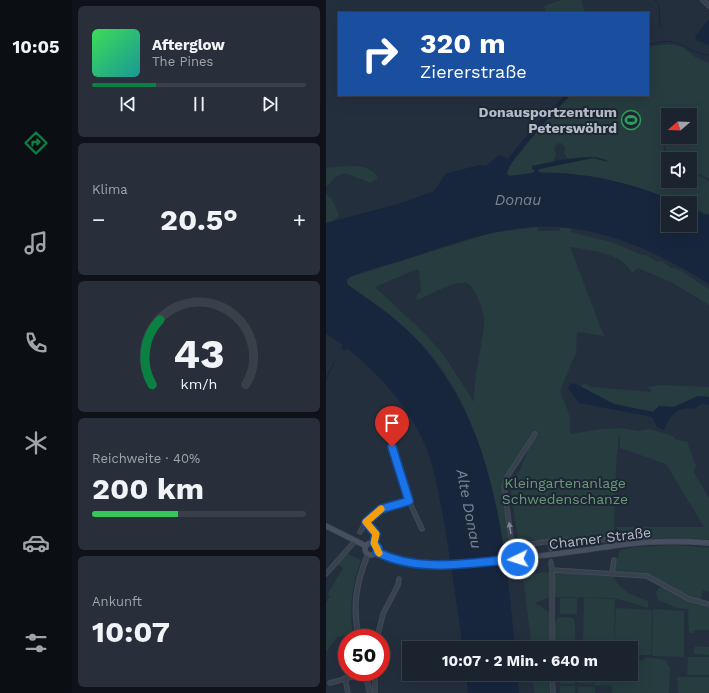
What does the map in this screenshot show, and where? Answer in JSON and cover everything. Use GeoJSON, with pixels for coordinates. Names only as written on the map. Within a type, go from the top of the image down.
{"type":"FeatureCollection","features":[{"type":"Feature","properties":{"kind":"main road"},"geometry":{"type":"LineString","coordinates":[[326,526],[361,544],[368,554],[372,555],[377,552],[378,548],[374,543],[361,544]]}},
{"type":"Feature","properties":{"kind":"main road","name":"Chamer Straße"},"geometry":{"type":"LineString","coordinates":[[377,552],[407,563],[436,565],[518,559],[626,544],[677,542],[709,543]]}},
{"type":"Feature","properties":{"kind":"street"},"geometry":{"type":"LineString","coordinates":[[703,0],[709,6]]}},
{"type":"Feature","properties":{"kind":"street"},"geometry":{"type":"LineString","coordinates":[[535,434],[506,479],[504,493],[511,537],[514,542],[522,545],[551,541],[616,538],[677,542]]}},
{"type":"Feature","properties":{"kind":"street"},"geometry":{"type":"LineString","coordinates":[[392,447],[409,501],[422,529]]}},
{"type":"Feature","properties":{"kind":"street"},"geometry":{"type":"LineString","coordinates":[[360,532],[366,522],[381,509],[409,501]]}},
{"type":"Feature","properties":{"kind":"street"},"geometry":{"type":"LineString","coordinates":[[366,522],[376,534],[374,543]]}},
{"type":"Feature","properties":{"kind":"street"},"geometry":{"type":"LineString","coordinates":[[551,541],[551,548]]}},
{"type":"Feature","properties":{"kind":"street"},"geometry":{"type":"LineString","coordinates":[[326,574],[361,544]]}},
{"type":"Feature","properties":{"kind":"street"},"geometry":{"type":"LineString","coordinates":[[358,629],[356,594],[358,581],[368,554]]}},
{"type":"Feature","properties":{"kind":"street"},"geometry":{"type":"LineString","coordinates":[[612,574],[614,560]]}},
{"type":"Feature","properties":{"kind":"street"},"geometry":{"type":"LineString","coordinates":[[552,563],[552,641]]}},
{"type":"Feature","properties":{"kind":"street"},"geometry":{"type":"LineString","coordinates":[[552,570],[647,576],[689,599],[709,604]]}},
{"type":"Feature","properties":{"kind":"street"},"geometry":{"type":"LineString","coordinates":[[379,629],[383,614],[398,585],[399,579]]}},
{"type":"Feature","properties":{"kind":"street"},"geometry":{"type":"LineString","coordinates":[[330,683],[338,680]]}},
{"type":"Feature","properties":{"kind":"street"},"geometry":{"type":"LineString","coordinates":[[346,681],[348,693]]}},
{"type":"Feature","properties":{"kind":"street"},"geometry":{"type":"LineString","coordinates":[[368,681],[370,693]]}},
{"type":"Feature","properties":{"kind":"street"},"geometry":{"type":"LineString","coordinates":[[375,681],[375,693]]}},
{"type":"Feature","properties":{"kind":"street"},"geometry":{"type":"LineString","coordinates":[[552,681],[553,693]]}},
{"type":"Feature","properties":{"kind":"green space"},"geometry":{"type":"Polygon","coordinates":[[[561,0],[581,0],[585,12],[546,12],[544,6],[561,0]]]}},
{"type":"Feature","properties":{"kind":"green space"},"geometry":{"type":"Polygon","coordinates":[[[667,44],[683,47],[695,57],[709,63],[709,179],[697,173],[697,152],[666,152],[666,146],[664,146],[664,152],[661,152],[661,188],[697,188],[697,175],[709,181],[709,215],[697,210],[697,196],[662,196],[611,180],[576,174],[539,172],[539,169],[593,158],[608,161],[596,157],[569,160],[564,153],[565,147],[561,143],[556,144],[554,149],[556,155],[553,162],[542,164],[533,169],[535,170],[533,173],[510,176],[507,174],[511,164],[557,108],[570,96],[649,96],[649,47],[667,44]]]}},
{"type":"Feature","properties":{"kind":"green space"},"geometry":{"type":"Polygon","coordinates":[[[346,166],[368,169],[378,178],[371,183],[345,173],[335,177],[329,185],[326,185],[326,168],[346,166]]]}},
{"type":"Feature","properties":{"kind":"green space"},"geometry":{"type":"Polygon","coordinates":[[[326,194],[332,199],[339,215],[334,221],[326,223],[326,194]]]}},
{"type":"Feature","properties":{"kind":"green space","name":"Kleingartenanlage Schwedenschanze"},"geometry":{"type":"Polygon","coordinates":[[[537,227],[538,231],[559,231],[560,228],[572,228],[571,232],[614,243],[642,255],[646,255],[658,262],[662,261],[671,268],[676,268],[709,289],[709,305],[671,282],[638,268],[632,273],[625,264],[613,257],[598,252],[570,247],[604,336],[577,332],[576,354],[560,391],[570,417],[570,434],[602,429],[622,428],[638,431],[650,429],[687,442],[696,466],[693,471],[709,498],[709,539],[621,538],[621,530],[617,530],[617,527],[704,527],[666,464],[620,448],[619,433],[616,466],[614,536],[520,541],[518,539],[510,486],[521,468],[528,450],[525,449],[503,486],[513,554],[505,555],[503,552],[493,493],[485,464],[465,408],[450,382],[433,358],[413,335],[385,311],[349,287],[346,283],[350,277],[491,233],[537,227]],[[415,270],[375,287],[423,332],[443,354],[474,402],[476,373],[484,326],[480,302],[473,289],[466,283],[448,286],[417,300],[416,296],[421,291],[419,270],[415,270]]]}},
{"type":"Feature","properties":{"kind":"green space"},"geometry":{"type":"Polygon","coordinates":[[[585,383],[591,387],[652,392],[648,387],[661,385],[709,387],[709,397],[698,396],[674,407],[659,406],[653,412],[614,404],[580,387],[585,383]]]}},
{"type":"Feature","properties":{"kind":"green space"},"geometry":{"type":"Polygon","coordinates":[[[676,545],[709,548],[709,592],[703,590],[700,602],[674,590],[650,576],[614,573],[620,550],[636,547],[676,545]]]}},
{"type":"Feature","properties":{"kind":"green space"},"geometry":{"type":"Polygon","coordinates":[[[346,553],[361,560],[352,597],[351,616],[353,629],[338,629],[338,637],[326,652],[326,603],[330,596],[327,595],[343,568],[337,564],[346,553]]]}},
{"type":"Feature","properties":{"kind":"green space"},"geometry":{"type":"Polygon","coordinates":[[[549,572],[549,597],[536,603],[549,612],[550,641],[531,641],[523,577],[529,574],[549,572]]]}},
{"type":"Feature","properties":{"kind":"green space"},"geometry":{"type":"Polygon","coordinates":[[[554,572],[613,577],[624,590],[636,597],[648,601],[648,608],[615,598],[553,597],[554,572]]]}},
{"type":"Feature","properties":{"kind":"green space"},"geometry":{"type":"Polygon","coordinates":[[[664,587],[689,601],[709,606],[709,630],[694,630],[693,633],[689,633],[688,609],[677,608],[658,600],[656,593],[658,588],[664,587]]]}},
{"type":"Feature","properties":{"kind":"green space"},"geometry":{"type":"Polygon","coordinates":[[[560,598],[577,598],[577,614],[560,614],[560,598]]]}},
{"type":"Feature","properties":{"kind":"green space"},"geometry":{"type":"Polygon","coordinates":[[[584,598],[615,599],[614,641],[583,641],[584,598]]]}},
{"type":"Feature","properties":{"kind":"green space"},"geometry":{"type":"Polygon","coordinates":[[[616,608],[652,610],[651,655],[638,655],[638,641],[614,641],[616,608]]]}},
{"type":"Feature","properties":{"kind":"green space"},"geometry":{"type":"Polygon","coordinates":[[[653,609],[684,611],[684,657],[652,656],[653,609]]]}},
{"type":"Feature","properties":{"kind":"green space"},"geometry":{"type":"Polygon","coordinates":[[[558,617],[573,618],[575,621],[575,641],[554,641],[554,624],[558,617]]]}},
{"type":"Feature","properties":{"kind":"green space"},"geometry":{"type":"Polygon","coordinates":[[[695,646],[709,647],[709,655],[694,654],[695,646]]]}},
{"type":"Feature","properties":{"kind":"green space"},"geometry":{"type":"Polygon","coordinates":[[[647,657],[665,660],[670,668],[669,693],[612,693],[612,686],[594,685],[594,681],[638,681],[638,663],[647,657]]]}},
{"type":"Feature","properties":{"kind":"green space"},"geometry":{"type":"Polygon","coordinates":[[[688,657],[709,657],[709,675],[687,675],[688,657]]]}},
{"type":"Feature","properties":{"kind":"green space"},"geometry":{"type":"Polygon","coordinates":[[[677,677],[709,677],[709,693],[678,693],[677,677]]]}},
{"type":"Feature","properties":{"kind":"green space"},"geometry":{"type":"Polygon","coordinates":[[[533,681],[550,681],[550,693],[534,693],[533,681]]]}},
{"type":"Feature","properties":{"kind":"green space"},"geometry":{"type":"Polygon","coordinates":[[[560,681],[575,681],[575,684],[560,684],[560,681]]]}},
{"type":"Feature","properties":{"kind":"green space"},"geometry":{"type":"Polygon","coordinates":[[[577,681],[593,681],[593,684],[577,683],[577,681]]]}},
{"type":"Feature","properties":{"kind":"green space"},"geometry":{"type":"Polygon","coordinates":[[[560,686],[575,686],[575,693],[560,693],[560,686]]]}},
{"type":"Feature","properties":{"kind":"green space"},"geometry":{"type":"Polygon","coordinates":[[[578,687],[595,687],[595,693],[578,693],[578,687]]]}},
{"type":"Feature","properties":{"kind":"water"},"geometry":{"type":"Polygon","coordinates":[[[708,20],[709,45],[696,40],[695,37],[708,20]]]}},
{"type":"Feature","properties":{"kind":"water"},"geometry":{"type":"Polygon","coordinates":[[[564,96],[570,96],[545,121],[524,146],[509,167],[507,174],[510,176],[533,173],[535,170],[532,169],[532,166],[572,158],[593,157],[609,162],[593,158],[539,169],[537,171],[541,173],[559,173],[612,180],[663,196],[661,196],[661,232],[697,232],[697,210],[706,215],[709,214],[709,284],[647,250],[602,235],[556,227],[532,227],[500,231],[484,235],[365,271],[346,280],[348,285],[407,330],[441,370],[462,406],[479,444],[491,483],[500,523],[514,641],[462,641],[444,522],[434,473],[425,445],[402,404],[382,380],[347,348],[345,351],[341,348],[343,345],[326,334],[326,223],[398,204],[434,191],[444,176],[448,173],[480,165],[486,166],[499,155],[508,159],[533,127],[564,96]]]}},
{"type":"Feature","properties":{"kind":"water"},"geometry":{"type":"Polygon","coordinates":[[[574,383],[614,404],[653,412],[659,406],[674,407],[698,396],[709,397],[709,405],[702,403],[695,409],[689,408],[679,410],[669,420],[664,430],[657,427],[652,417],[579,403],[568,388],[570,384],[574,383]]]}},
{"type":"Feature","properties":{"kind":"water"},"geometry":{"type":"Polygon","coordinates":[[[467,681],[518,681],[519,693],[468,693],[467,681]]]}},
{"type":"Feature","properties":{"kind":"pier"},"geometry":{"type":"Polygon","coordinates":[[[505,556],[506,564],[449,567],[448,560],[505,556]]]}},
{"type":"Feature","properties":{"kind":"waterway"},"geometry":{"type":"LineString","coordinates":[[655,0],[659,5],[660,27]]}},
{"type":"Feature","properties":{"kind":"waterway"},"geometry":{"type":"LineString","coordinates":[[649,45],[670,41],[704,55],[709,55]]}},
{"type":"Feature","properties":{"kind":"waterway"},"geometry":{"type":"LineString","coordinates":[[326,379],[334,362]]}},
{"type":"Feature","properties":{"kind":"tunnel"},"geometry":{"type":"LineString","coordinates":[[551,548],[551,563]]}},
{"type":"Feature","properties":{"kind":"slow traffic"},"geometry":{"type":"LineString","coordinates":[[379,553],[377,552],[378,548],[374,543],[376,534],[366,522],[372,515],[381,509]]}},
{"type":"Feature","properties":{"kind":"place","name":"Donausportzentrum Peterswöhrd"},"geometry":{"type":"Point","coordinates":[631,120]}},
{"type":"Feature","properties":{"kind":"route"},"geometry":{"type":"LineString","coordinates":[[392,447],[409,501],[390,505],[381,509],[372,515],[366,522],[376,534],[374,543],[378,548],[377,552],[407,563],[436,565],[518,559]]}},
{"type":"Feature","properties":{"kind":"water label","name":"Donau"},"geometry":{"type":"Point","coordinates":[518,200]}},
{"type":"Feature","properties":{"kind":"water label","name":"Alte Donau"},"geometry":{"type":"Point","coordinates":[469,509]}}]}
